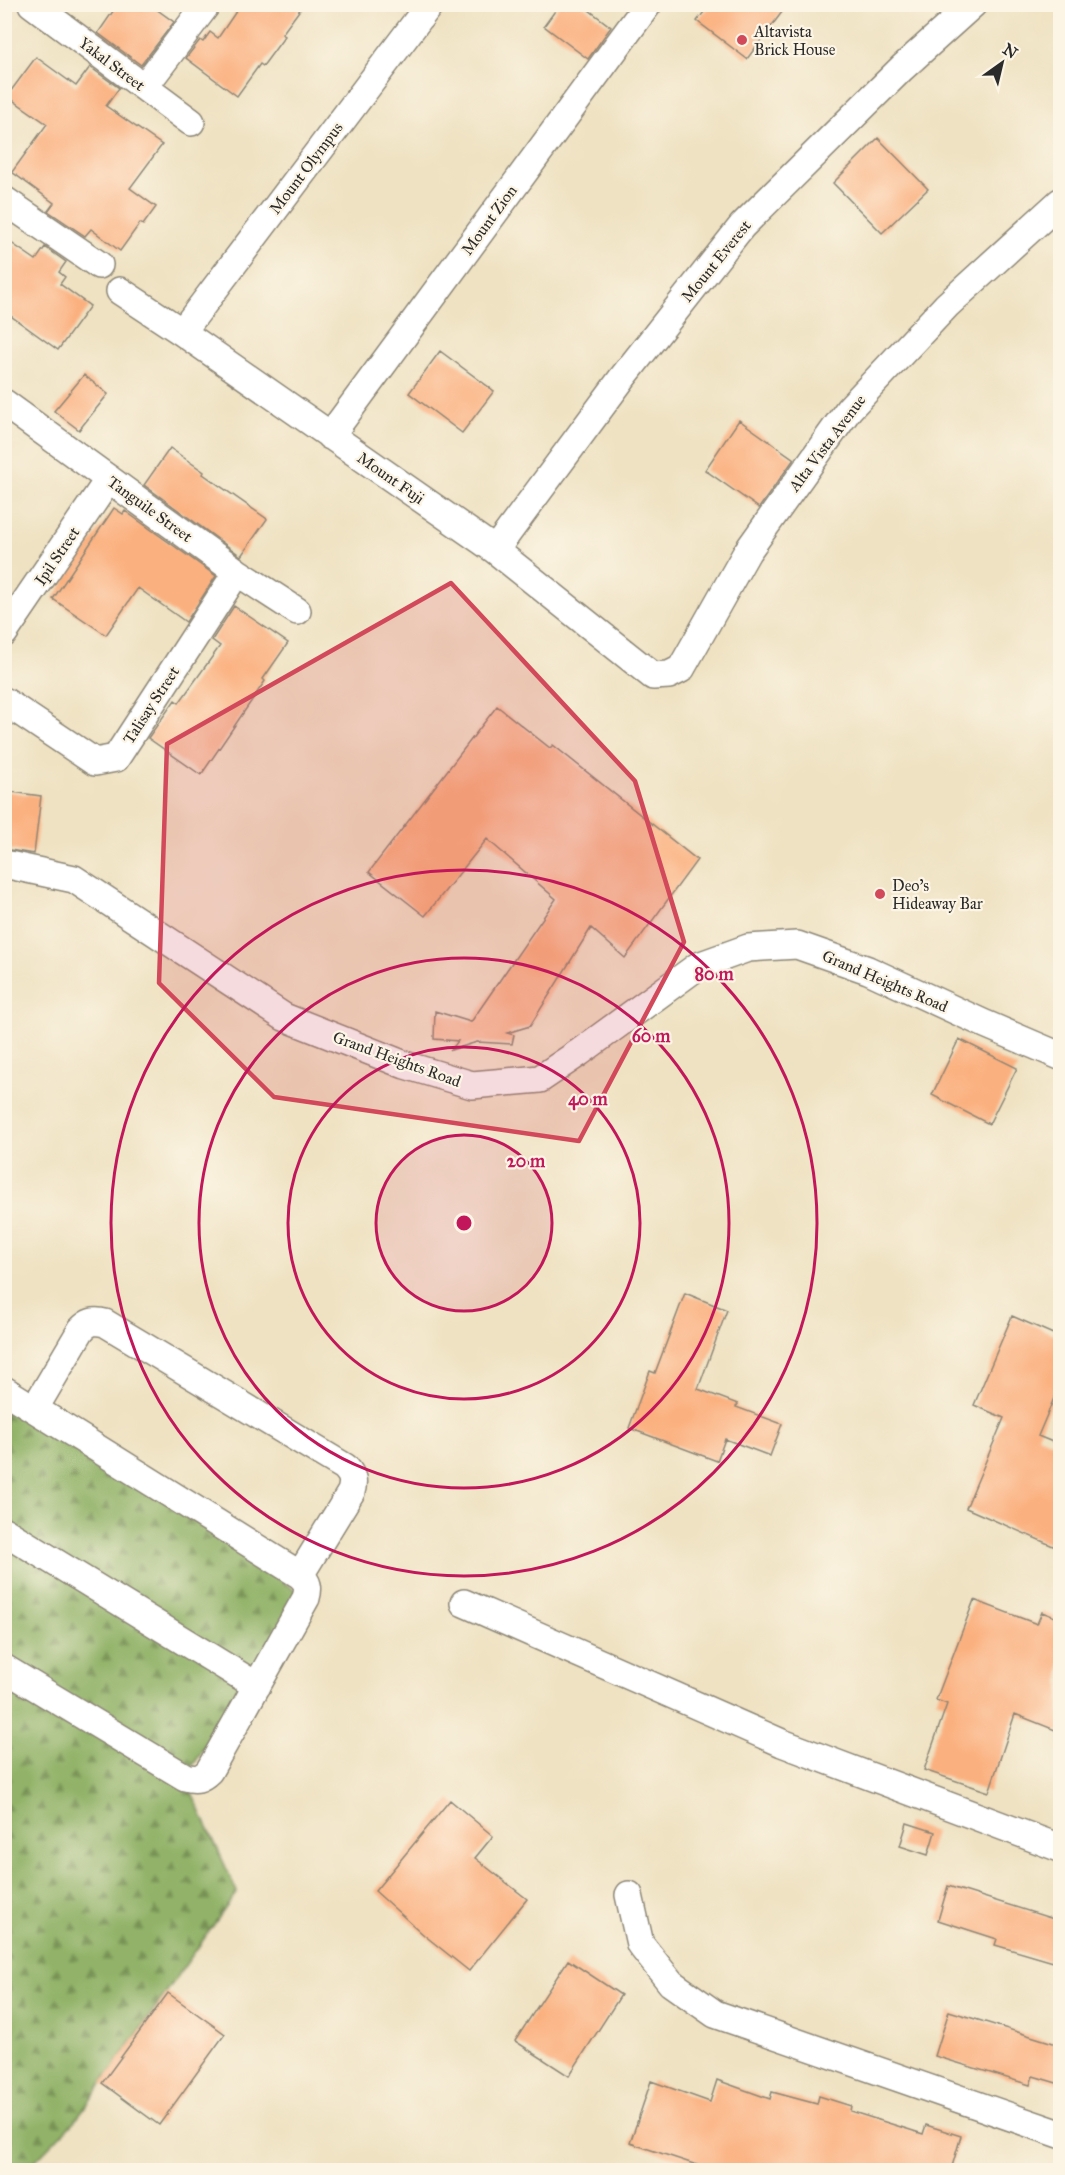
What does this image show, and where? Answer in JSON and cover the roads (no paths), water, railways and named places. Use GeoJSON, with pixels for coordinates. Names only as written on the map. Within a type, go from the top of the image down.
{"type":"FeatureCollection","features":[{"type":"Feature","properties":{"kind":"street","name":"Yakal Street"},"geometry":{"type":"LineString","coordinates":[[32,4],[191,122]]}},
{"type":"Feature","properties":{"kind":"street"},"geometry":{"type":"LineString","coordinates":[[144,87],[207,4]]}},
{"type":"Feature","properties":{"kind":"street","name":"Mount Olympus"},"geometry":{"type":"LineString","coordinates":[[182,332],[430,4]]}},
{"type":"Feature","properties":{"kind":"street","name":"Mount Zion"},"geometry":{"type":"LineString","coordinates":[[330,436],[648,4]]}},
{"type":"Feature","properties":{"kind":"street","name":"Mount Everest"},"geometry":{"type":"LineString","coordinates":[[495,550],[623,377],[742,226],[902,68],[973,4]]}},
{"type":"Feature","properties":{"kind":"street"},"geometry":{"type":"LineString","coordinates":[[4,201],[99,265]]}},
{"type":"Feature","properties":{"kind":"street","name":"Alta Vista Avenue"},"geometry":{"type":"LineString","coordinates":[[652,676],[669,675],[681,669],[747,552],[849,409],[947,305],[1060,202]]}},
{"type":"Feature","properties":{"kind":"street","name":"Mount Fuji"},"geometry":{"type":"LineString","coordinates":[[120,291],[495,550],[652,676]]}},
{"type":"Feature","properties":{"kind":"street","name":"Tanguile Street"},"geometry":{"type":"LineString","coordinates":[[4,403],[237,573],[297,611]]}},
{"type":"Feature","properties":{"kind":"street","name":"Ipil Street"},"geometry":{"type":"LineString","coordinates":[[4,633],[109,479]]}},
{"type":"Feature","properties":{"kind":"street","name":"Talisay Street"},"geometry":{"type":"LineString","coordinates":[[4,701],[95,762],[116,758],[237,573]]}},
{"type":"Feature","properties":{"kind":"street","name":"Grand Heights Road"},"geometry":{"type":"LineString","coordinates":[[4,864],[74,879],[284,1017],[405,1065],[472,1085],[540,1079],[580,1053],[698,966],[748,948],[797,945],[868,970],[1060,1056]]}},
{"type":"Feature","properties":{"kind":"street"},"geometry":{"type":"LineString","coordinates":[[35,1408],[81,1330],[87,1323],[96,1321],[105,1323],[345,1467],[354,1483],[351,1492],[300,1575]]}},
{"type":"Feature","properties":{"kind":"street"},"geometry":{"type":"LineString","coordinates":[[4,1390],[300,1575],[306,1581],[309,1590],[209,1771],[202,1777],[194,1779],[185,1777],[4,1668]]}},
{"type":"Feature","properties":{"kind":"street"},"geometry":{"type":"LineString","coordinates":[[4,1531],[257,1686]]}},
{"type":"Feature","properties":{"kind":"street"},"geometry":{"type":"LineString","coordinates":[[464,1603],[782,1743],[1060,1848]]}},
{"type":"Feature","properties":{"kind":"street"},"geometry":{"type":"LineString","coordinates":[[629,1895],[640,1944],[671,1983],[715,2014],[1060,2134]]}},
{"type":"Feature","properties":{"kind":"place","name":"Altavista Brick House"},"geometry":{"type":"Point","coordinates":[742,40]}},
{"type":"Feature","properties":{"kind":"place","name":"Deo's Hideaway Bar"},"geometry":{"type":"Point","coordinates":[880,894]}}]}
